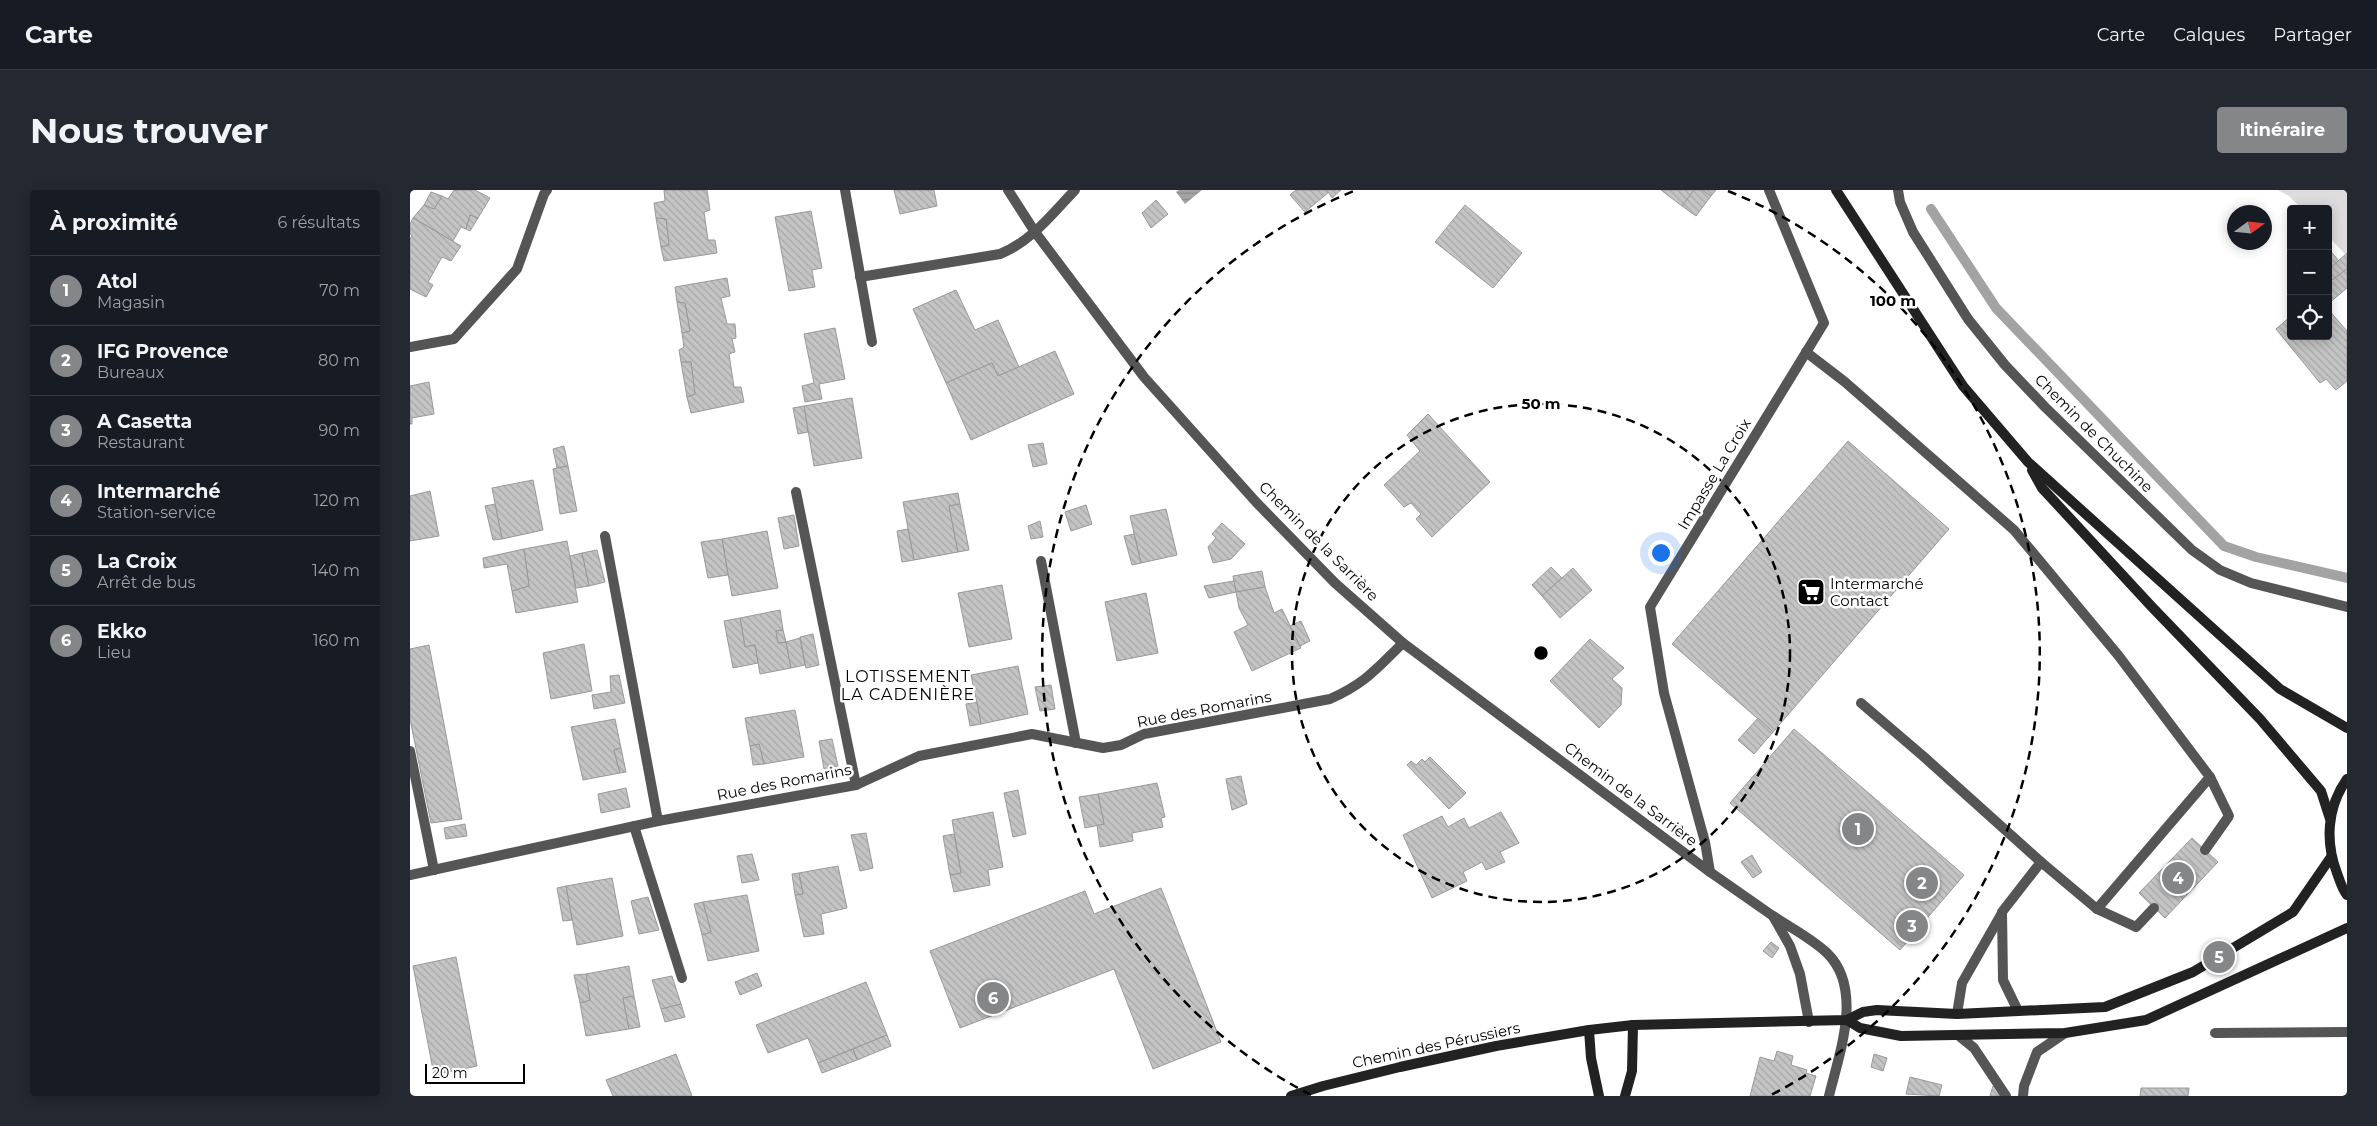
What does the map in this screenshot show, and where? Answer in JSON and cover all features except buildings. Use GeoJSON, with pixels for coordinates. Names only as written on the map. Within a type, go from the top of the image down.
{"type":"FeatureCollection","features":[{"type":"Feature","properties":{"kind":"street"},"geometry":{"type":"LineString","coordinates":[[410,347],[454,339],[516,269],[547,190]]}},
{"type":"Feature","properties":{"kind":"street"},"geometry":{"type":"LineString","coordinates":[[845,190],[872,342]]}},
{"type":"Feature","properties":{"kind":"street","name":"Chemin de la Sarrière"},"geometry":{"type":"LineString","coordinates":[[1008,190],[1035,232],[1144,377],[1256,502],[1322,570],[1404,643],[1710,872],[1816,944],[1829,955],[1838,970],[1844,987],[1847,1020],[1829,1096]]}},
{"type":"Feature","properties":{"kind":"street"},"geometry":{"type":"LineString","coordinates":[[860,277],[1000,254],[1018,246],[1035,232],[1074,190]]}},
{"type":"Feature","properties":{"kind":"street","name":"Impasse La Croix"},"geometry":{"type":"LineString","coordinates":[[1710,872],[1705,842],[1664,692],[1650,607],[1824,323],[1769,190]]}},
{"type":"Feature","properties":{"kind":"street"},"geometry":{"type":"LineString","coordinates":[[1836,190],[1963,386],[2028,462],[2280,689],[2347,728]]}},
{"type":"Feature","properties":{"kind":"street","name":"Chemin de Chuchine"},"geometry":{"type":"LineString","coordinates":[[1898,190],[1900,202],[1913,232],[1968,320],[2005,365],[2045,407],[2192,550],[2220,570],[2251,583],[2347,607]]}},
{"type":"Feature","properties":{"kind":"street"},"geometry":{"type":"LineString","coordinates":[[1806,352],[1845,382],[2014,530],[2118,655],[2210,777],[2229,816],[2205,850]]}},
{"type":"Feature","properties":{"kind":"street"},"geometry":{"type":"LineString","coordinates":[[2028,462],[2042,488],[2152,607],[2260,719],[2321,791],[2330,819],[2331,857],[2347,895]]}},
{"type":"Feature","properties":{"kind":"street"},"geometry":{"type":"LineString","coordinates":[[796,492],[856,785]]}},
{"type":"Feature","properties":{"kind":"street"},"geometry":{"type":"LineString","coordinates":[[605,536],[658,821]]}},
{"type":"Feature","properties":{"kind":"street"},"geometry":{"type":"LineString","coordinates":[[1040,561],[1076,743]]}},
{"type":"Feature","properties":{"kind":"street","name":"Rue des Romarins"},"geometry":{"type":"LineString","coordinates":[[410,875],[658,821],[856,785],[919,756],[1032,734],[1112,748],[1144,734],[1330,699],[1350,690],[1367,679],[1404,643]]}},
{"type":"Feature","properties":{"kind":"street"},"geometry":{"type":"LineString","coordinates":[[1861,703],[1923,756],[2040,862],[2097,909],[2136,927],[2154,908]]}},
{"type":"Feature","properties":{"kind":"street"},"geometry":{"type":"LineString","coordinates":[[410,750],[434,870]]}},
{"type":"Feature","properties":{"kind":"street"},"geometry":{"type":"LineString","coordinates":[[2097,909],[2210,777]]}},
{"type":"Feature","properties":{"kind":"street"},"geometry":{"type":"LineString","coordinates":[[2330,819],[2340,788],[2347,779]]}},
{"type":"Feature","properties":{"kind":"street"},"geometry":{"type":"LineString","coordinates":[[634,826],[682,978]]}},
{"type":"Feature","properties":{"kind":"street"},"geometry":{"type":"LineString","coordinates":[[1847,1020],[1863,1012],[1877,1010],[1958,1014],[2104,1007],[2193,972],[2293,912],[2331,857]]}},
{"type":"Feature","properties":{"kind":"street"},"geometry":{"type":"LineString","coordinates":[[1958,1014],[1962,982],[2002,912],[2040,862]]}},
{"type":"Feature","properties":{"kind":"street"},"geometry":{"type":"LineString","coordinates":[[2002,912],[2003,980],[2018,1011]]}},
{"type":"Feature","properties":{"kind":"street"},"geometry":{"type":"LineString","coordinates":[[1773,916],[1790,946],[1800,974],[1809,1022]]}},
{"type":"Feature","properties":{"kind":"street"},"geometry":{"type":"LineString","coordinates":[[1847,1020],[1860,1028],[1901,1036],[2064,1033],[2146,1020],[2347,928]]}},
{"type":"Feature","properties":{"kind":"street","name":"Chemin des Pérussiers"},"geometry":{"type":"LineString","coordinates":[[1291,1096],[1400,1067],[1496,1046],[1589,1030],[1633,1025],[1847,1020]]}},
{"type":"Feature","properties":{"kind":"street"},"geometry":{"type":"LineString","coordinates":[[1625,1096],[1632,1071],[1633,1025]]}},
{"type":"Feature","properties":{"kind":"street"},"geometry":{"type":"LineString","coordinates":[[1589,1030],[1591,1058],[1599,1096]]}},
{"type":"Feature","properties":{"kind":"street"},"geometry":{"type":"LineString","coordinates":[[2215,1033],[2347,1032]]}},
{"type":"Feature","properties":{"kind":"street"},"geometry":{"type":"LineString","coordinates":[[2023,1096],[2024,1086],[2037,1052],[2064,1033]]}},
{"type":"Feature","properties":{"kind":"street"},"geometry":{"type":"LineString","coordinates":[[1958,1035],[1974,1048],[2006,1096]]}},
{"type":"Feature","properties":{"kind":"shaded area"},"geometry":{"type":"Polygon","coordinates":[[[1179,190],[1202,190],[1185,204],[1176,192],[1179,190]]]}},
{"type":"Feature","properties":{"kind":"shaded area"},"geometry":{"type":"Polygon","coordinates":[[[2278,190],[2347,190],[2347,256],[2332,240],[2332,205],[2298,205],[2289,196],[2278,190]]]}},
{"type":"Feature","properties":{"kind":"waterway"},"geometry":{"type":"LineString","coordinates":[[1931,209],[1996,308],[2224,546],[2256,557],[2347,578]]}},
{"type":"Feature","properties":{"kind":"place","name":"Intermarché Contact"},"geometry":{"type":"Point","coordinates":[1811,592]}},
{"type":"Feature","properties":{"kind":"place","name":"Atol"},"geometry":{"type":"Point","coordinates":[1858,829]}},
{"type":"Feature","properties":{"kind":"place","name":"Intermarché"},"geometry":{"type":"Point","coordinates":[2178,878]}},
{"type":"Feature","properties":{"kind":"place","name":"IFG Provence"},"geometry":{"type":"Point","coordinates":[1922,883]}},
{"type":"Feature","properties":{"kind":"place","name":"A Casetta"},"geometry":{"type":"Point","coordinates":[1912,926]}},
{"type":"Feature","properties":{"kind":"place","name":"La Croix"},"geometry":{"type":"Point","coordinates":[2219,957]}},
{"type":"Feature","properties":{"kind":"place","name":"Ekko"},"geometry":{"type":"Point","coordinates":[993,998]}},
{"type":"Feature","properties":{"kind":"district","name":"LOTISSEMENT LA CADENIÈRE"},"geometry":{"type":"Point","coordinates":[908,685]}}]}
